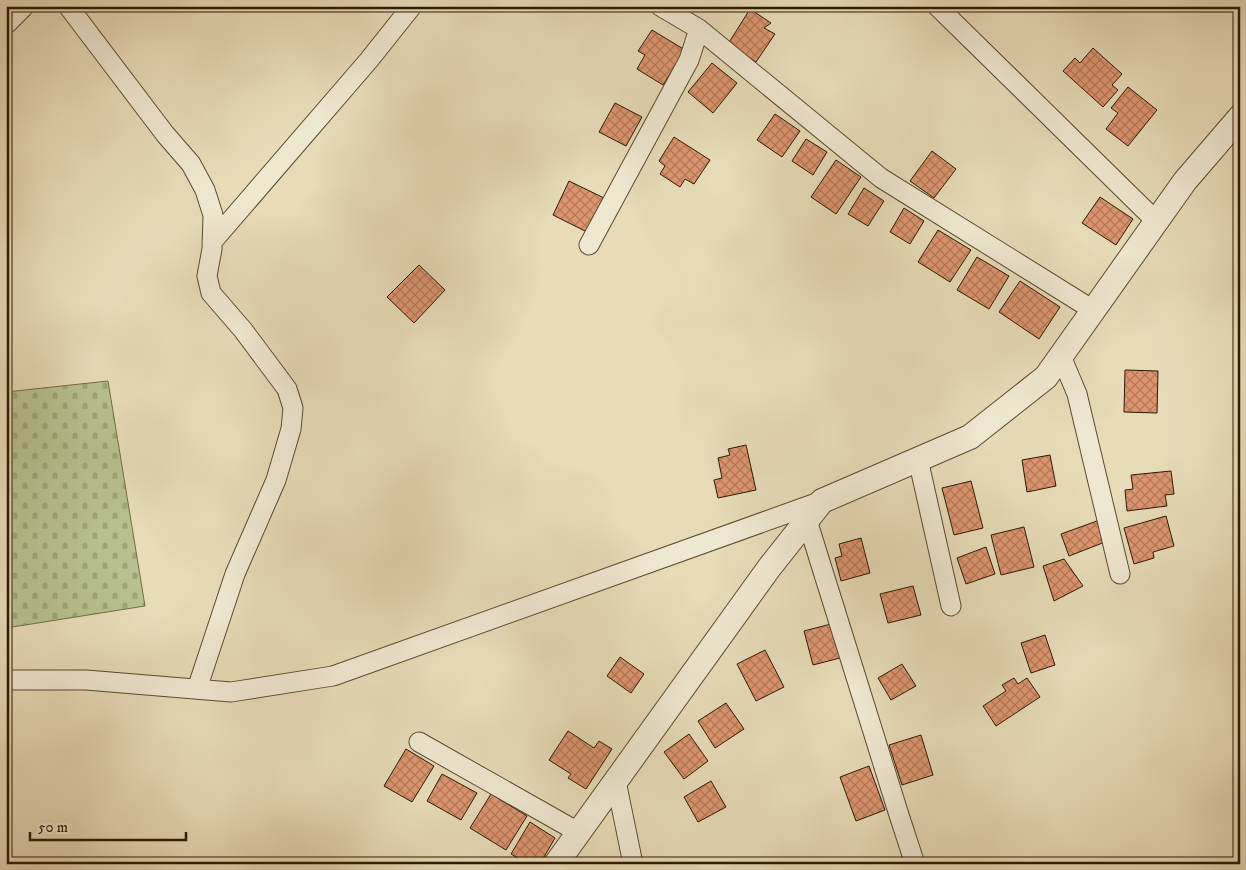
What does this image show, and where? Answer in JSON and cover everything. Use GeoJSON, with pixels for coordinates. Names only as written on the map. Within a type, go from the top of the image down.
{"type":"FeatureCollection","features":[{"type":"Feature","properties":{"kind":"street"},"geometry":{"type":"LineString","coordinates":[[6,21],[21,6]]}},
{"type":"Feature","properties":{"kind":"street"},"geometry":{"type":"LineString","coordinates":[[68,6],[165,134],[191,164],[205,190],[213,215],[212,242],[206,276],[211,292],[243,330],[287,390],[293,408],[291,428],[276,480],[235,574],[197,689]]}},
{"type":"Feature","properties":{"kind":"street"},"geometry":{"type":"LineString","coordinates":[[212,242],[412,6]]}},
{"type":"Feature","properties":{"kind":"street"},"geometry":{"type":"LineString","coordinates":[[660,6],[699,28],[882,178],[1093,310]]}},
{"type":"Feature","properties":{"kind":"street"},"geometry":{"type":"LineString","coordinates":[[937,6],[1156,221]]}},
{"type":"Feature","properties":{"kind":"street"},"geometry":{"type":"LineString","coordinates":[[590,245],[689,60],[699,28]]}},
{"type":"Feature","properties":{"kind":"street"},"geometry":{"type":"LineString","coordinates":[[6,680],[86,680],[231,692],[333,676],[822,501],[970,436],[1046,377],[1185,182],[1240,117]]}},
{"type":"Feature","properties":{"kind":"street"},"geometry":{"type":"LineString","coordinates":[[1061,356],[1077,394],[1120,574]]}},
{"type":"Feature","properties":{"kind":"street"},"geometry":{"type":"LineString","coordinates":[[918,459],[950,606]]}},
{"type":"Feature","properties":{"kind":"street"},"geometry":{"type":"LineString","coordinates":[[556,864],[769,568],[822,501]]}},
{"type":"Feature","properties":{"kind":"street"},"geometry":{"type":"LineString","coordinates":[[807,520],[916,864]]}},
{"type":"Feature","properties":{"kind":"street"},"geometry":{"type":"LineString","coordinates":[[419,742],[578,832]]}},
{"type":"Feature","properties":{"kind":"street"},"geometry":{"type":"LineString","coordinates":[[616,781],[633,864]]}},
{"type":"Feature","properties":{"kind":"green space"},"geometry":{"type":"Polygon","coordinates":[[[108,381],[145,606],[6,628],[6,392],[108,381]]]}},
{"type":"Feature","properties":{"kind":"building"},"geometry":{"type":"Polygon","coordinates":[[[750,9],[771,23],[764,28],[775,34],[756,62],[728,44],[750,9]]]}},
{"type":"Feature","properties":{"kind":"building"},"geometry":{"type":"Polygon","coordinates":[[[652,30],[685,50],[663,85],[637,69],[645,55],[638,51],[652,30]]]}},
{"type":"Feature","properties":{"kind":"building"},"geometry":{"type":"Polygon","coordinates":[[[1093,48],[1122,74],[1112,85],[1118,90],[1103,107],[1063,71],[1075,58],[1080,63],[1093,48]]]}},
{"type":"Feature","properties":{"kind":"building"},"geometry":{"type":"Polygon","coordinates":[[[712,63],[737,83],[713,113],[688,92],[712,63]]]}},
{"type":"Feature","properties":{"kind":"building"},"geometry":{"type":"Polygon","coordinates":[[[1128,87],[1157,110],[1128,146],[1106,129],[1118,113],[1111,108],[1128,87]]]}},
{"type":"Feature","properties":{"kind":"building"},"geometry":{"type":"Polygon","coordinates":[[[615,103],[642,117],[626,146],[599,132],[615,103]]]}},
{"type":"Feature","properties":{"kind":"building"},"geometry":{"type":"Polygon","coordinates":[[[775,114],[800,131],[782,157],[757,140],[775,114]]]}},
{"type":"Feature","properties":{"kind":"building"},"geometry":{"type":"Polygon","coordinates":[[[674,137],[710,160],[694,184],[685,179],[680,187],[660,174],[665,166],[659,161],[674,137]]]}},
{"type":"Feature","properties":{"kind":"building"},"geometry":{"type":"Polygon","coordinates":[[[806,139],[827,152],[813,175],[792,161],[806,139]]]}},
{"type":"Feature","properties":{"kind":"building"},"geometry":{"type":"Polygon","coordinates":[[[932,151],[956,169],[934,198],[910,181],[932,151]]]}},
{"type":"Feature","properties":{"kind":"building"},"geometry":{"type":"Polygon","coordinates":[[[836,160],[861,177],[836,214],[811,197],[836,160]]]}},
{"type":"Feature","properties":{"kind":"building"},"geometry":{"type":"Polygon","coordinates":[[[569,181],[604,198],[587,232],[553,215],[569,181]]]}},
{"type":"Feature","properties":{"kind":"building"},"geometry":{"type":"Polygon","coordinates":[[[864,188],[884,201],[868,226],[848,214],[864,188]]]}},
{"type":"Feature","properties":{"kind":"building"},"geometry":{"type":"Polygon","coordinates":[[[1100,197],[1133,219],[1116,245],[1082,223],[1100,197]]]}},
{"type":"Feature","properties":{"kind":"building"},"geometry":{"type":"Polygon","coordinates":[[[904,208],[924,221],[910,244],[890,232],[904,208]]]}},
{"type":"Feature","properties":{"kind":"building"},"geometry":{"type":"Polygon","coordinates":[[[938,230],[971,250],[950,282],[918,262],[938,230]]]}},
{"type":"Feature","properties":{"kind":"building"},"geometry":{"type":"Polygon","coordinates":[[[977,257],[1009,276],[989,309],[957,290],[977,257]]]}},
{"type":"Feature","properties":{"kind":"building"},"geometry":{"type":"Polygon","coordinates":[[[419,265],[445,290],[414,323],[387,297],[419,265]]]}},
{"type":"Feature","properties":{"kind":"building"},"geometry":{"type":"Polygon","coordinates":[[[1020,281],[1060,307],[1039,339],[999,312],[1020,281]]]}},
{"type":"Feature","properties":{"kind":"building"},"geometry":{"type":"Polygon","coordinates":[[[1125,370],[1158,371],[1157,413],[1124,412],[1125,370]]]}},
{"type":"Feature","properties":{"kind":"building"},"geometry":{"type":"Polygon","coordinates":[[[746,445],[756,490],[718,498],[714,480],[722,478],[718,458],[730,455],[728,449],[746,445]]]}},
{"type":"Feature","properties":{"kind":"building"},"geometry":{"type":"Polygon","coordinates":[[[1050,455],[1056,486],[1027,492],[1022,460],[1050,455]]]}},
{"type":"Feature","properties":{"kind":"building"},"geometry":{"type":"Polygon","coordinates":[[[1171,471],[1174,494],[1165,495],[1167,506],[1127,511],[1125,490],[1133,489],[1131,475],[1171,471]]]}},
{"type":"Feature","properties":{"kind":"building"},"geometry":{"type":"Polygon","coordinates":[[[971,481],[983,528],[954,535],[942,488],[971,481]]]}},
{"type":"Feature","properties":{"kind":"building"},"geometry":{"type":"Polygon","coordinates":[[[1166,516],[1174,546],[1153,552],[1154,558],[1134,564],[1124,528],[1166,516]]]}},
{"type":"Feature","properties":{"kind":"building"},"geometry":{"type":"Polygon","coordinates":[[[1097,521],[1105,542],[1069,556],[1061,534],[1097,521]]]}},
{"type":"Feature","properties":{"kind":"building"},"geometry":{"type":"Polygon","coordinates":[[[1024,527],[1034,567],[1001,575],[991,535],[1024,527]]]}},
{"type":"Feature","properties":{"kind":"building"},"geometry":{"type":"Polygon","coordinates":[[[861,538],[870,573],[841,581],[835,558],[842,556],[839,544],[861,538]]]}},
{"type":"Feature","properties":{"kind":"building"},"geometry":{"type":"Polygon","coordinates":[[[986,547],[995,574],[966,584],[957,558],[986,547]]]}},
{"type":"Feature","properties":{"kind":"building"},"geometry":{"type":"Polygon","coordinates":[[[1064,559],[1083,586],[1054,601],[1043,566],[1064,559]]]}},
{"type":"Feature","properties":{"kind":"building"},"geometry":{"type":"Polygon","coordinates":[[[913,586],[921,615],[888,623],[880,594],[913,586]]]}},
{"type":"Feature","properties":{"kind":"building"},"geometry":{"type":"Polygon","coordinates":[[[831,624],[840,658],[813,665],[804,631],[831,624]]]}},
{"type":"Feature","properties":{"kind":"building"},"geometry":{"type":"Polygon","coordinates":[[[1045,635],[1055,665],[1031,673],[1021,643],[1045,635]]]}},
{"type":"Feature","properties":{"kind":"building"},"geometry":{"type":"Polygon","coordinates":[[[765,650],[784,687],[756,701],[737,664],[765,650]]]}},
{"type":"Feature","properties":{"kind":"building"},"geometry":{"type":"Polygon","coordinates":[[[620,657],[644,674],[631,693],[607,676],[620,657]]]}},
{"type":"Feature","properties":{"kind":"building"},"geometry":{"type":"Polygon","coordinates":[[[902,664],[916,686],[891,700],[878,678],[902,664]]]}},
{"type":"Feature","properties":{"kind":"building"},"geometry":{"type":"Polygon","coordinates":[[[1014,678],[1018,684],[1027,678],[1040,697],[996,726],[983,706],[1006,691],[1002,685],[1014,678]]]}},
{"type":"Feature","properties":{"kind":"building"},"geometry":{"type":"Polygon","coordinates":[[[726,703],[744,729],[715,748],[698,721],[726,703]]]}},
{"type":"Feature","properties":{"kind":"building"},"geometry":{"type":"Polygon","coordinates":[[[568,731],[594,748],[599,741],[612,749],[586,789],[568,778],[571,774],[549,760],[568,731]]]}},
{"type":"Feature","properties":{"kind":"building"},"geometry":{"type":"Polygon","coordinates":[[[689,734],[708,761],[684,779],[664,752],[689,734]]]}},
{"type":"Feature","properties":{"kind":"building"},"geometry":{"type":"Polygon","coordinates":[[[921,735],[933,775],[902,785],[889,745],[921,735]]]}},
{"type":"Feature","properties":{"kind":"building"},"geometry":{"type":"Polygon","coordinates":[[[406,749],[434,766],[412,802],[384,786],[406,749]]]}},
{"type":"Feature","properties":{"kind":"building"},"geometry":{"type":"Polygon","coordinates":[[[869,766],[885,810],[856,821],[840,777],[869,766]]]}},
{"type":"Feature","properties":{"kind":"building"},"geometry":{"type":"Polygon","coordinates":[[[442,774],[477,793],[461,820],[427,801],[442,774]]]}},
{"type":"Feature","properties":{"kind":"building"},"geometry":{"type":"Polygon","coordinates":[[[711,781],[726,807],[698,822],[684,797],[711,781]]]}},
{"type":"Feature","properties":{"kind":"building"},"geometry":{"type":"Polygon","coordinates":[[[491,794],[527,816],[506,850],[470,828],[491,794]]]}},
{"type":"Feature","properties":{"kind":"building"},"geometry":{"type":"Polygon","coordinates":[[[530,822],[555,838],[540,864],[527,864],[511,854],[530,822]]]}}]}
